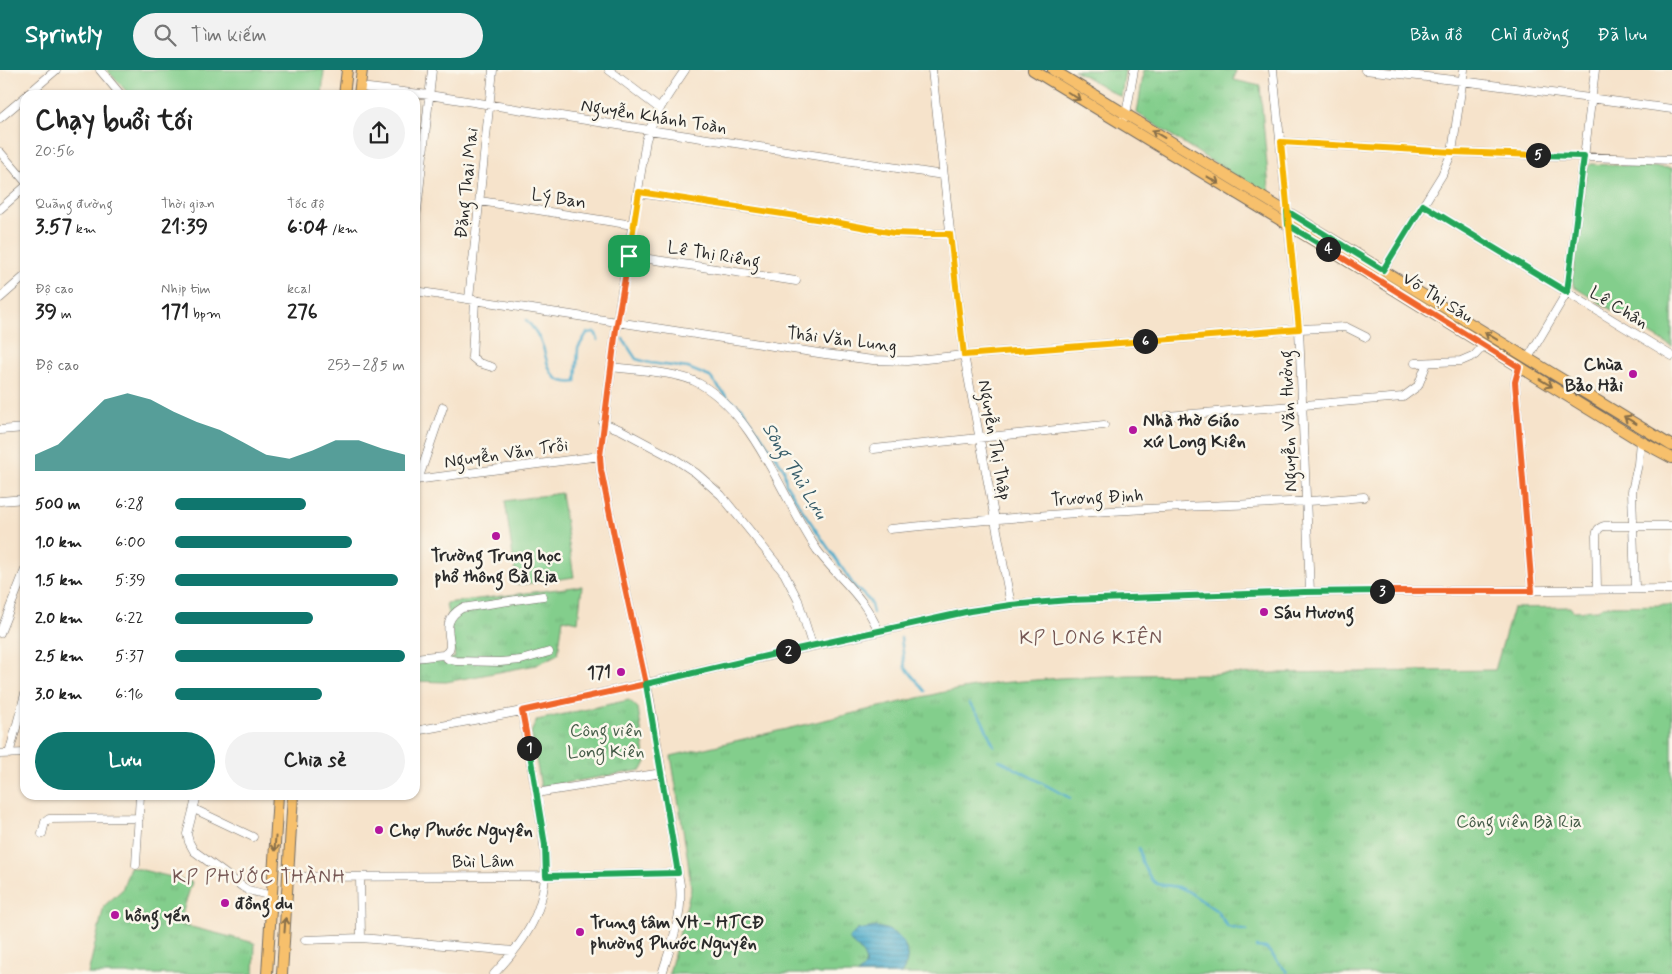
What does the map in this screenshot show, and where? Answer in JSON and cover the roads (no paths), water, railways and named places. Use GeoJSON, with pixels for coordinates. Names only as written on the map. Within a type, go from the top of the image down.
{"type":"FeatureCollection","features":[{"type":"Feature","properties":{"kind":"main road"},"geometry":{"type":"LineString","coordinates":[[345,90],[347,70]]}},
{"type":"Feature","properties":{"kind":"main road"},"geometry":{"type":"LineString","coordinates":[[360,90],[362,70]]}},
{"type":"Feature","properties":{"kind":"main road","name":"Võ Thị Sáu"},"geometry":{"type":"LineString","coordinates":[[1033,70],[1640,441],[1672,458]]}},
{"type":"Feature","properties":{"kind":"main road","name":"Võ Thị Sáu"},"geometry":{"type":"LineString","coordinates":[[1053,70],[1672,446]]}},
{"type":"Feature","properties":{"kind":"main road"},"geometry":{"type":"LineString","coordinates":[[267,974],[278,800]]}},
{"type":"Feature","properties":{"kind":"main road"},"geometry":{"type":"LineString","coordinates":[[282,974],[293,800]]}},
{"type":"Feature","properties":{"kind":"street"},"geometry":{"type":"LineString","coordinates":[[33,90],[56,70]]}},
{"type":"Feature","properties":{"kind":"street"},"geometry":{"type":"LineString","coordinates":[[100,70],[117,90]]}},
{"type":"Feature","properties":{"kind":"street"},"geometry":{"type":"LineString","coordinates":[[420,181],[432,70]]}},
{"type":"Feature","properties":{"kind":"street","name":"Đặng Thai Mai"},"geometry":{"type":"LineString","coordinates":[[492,367],[479,363],[472,357],[472,299],[493,70]]}},
{"type":"Feature","properties":{"kind":"street"},"geometry":{"type":"LineString","coordinates":[[609,70],[660,109]]}},
{"type":"Feature","properties":{"kind":"street"},"geometry":{"type":"LineString","coordinates":[[662,974],[680,914],[681,896],[646,684],[619,560],[601,470],[600,456],[611,367],[646,140],[660,109],[685,70]]}},
{"type":"Feature","properties":{"kind":"street","name":"Nguyễn Thị Thập"},"geometry":{"type":"LineString","coordinates":[[932,70],[964,355],[1011,605]]}},
{"type":"Feature","properties":{"kind":"street"},"geometry":{"type":"LineString","coordinates":[[1121,124],[1126,114],[1134,70]]}},
{"type":"Feature","properties":{"kind":"street","name":"Nguyễn Văn Hưởng"},"geometry":{"type":"LineString","coordinates":[[1273,70],[1299,329],[1310,592]]}},
{"type":"Feature","properties":{"kind":"street"},"geometry":{"type":"LineString","coordinates":[[1365,70],[1672,109]]}},
{"type":"Feature","properties":{"kind":"street"},"geometry":{"type":"LineString","coordinates":[[1383,270],[1442,175],[1452,152],[1464,70]]}},
{"type":"Feature","properties":{"kind":"street"},"geometry":{"type":"LineString","coordinates":[[1528,358],[1567,292],[1595,70]]}},
{"type":"Feature","properties":{"kind":"street","name":"Nguyễn Khánh Toàn"},"geometry":{"type":"LineString","coordinates":[[420,94],[943,175]]}},
{"type":"Feature","properties":{"kind":"street"},"geometry":{"type":"LineString","coordinates":[[0,118],[20,101]]}},
{"type":"Feature","properties":{"kind":"street"},"geometry":{"type":"LineString","coordinates":[[1281,142],[1452,152],[1672,160]]}},
{"type":"Feature","properties":{"kind":"street"},"geometry":{"type":"LineString","coordinates":[[0,152],[20,175]]}},
{"type":"Feature","properties":{"kind":"street"},"geometry":{"type":"LineString","coordinates":[[0,210],[20,192]]}},
{"type":"Feature","properties":{"kind":"street"},"geometry":{"type":"LineString","coordinates":[[639,192],[829,221],[894,233],[950,234]]}},
{"type":"Feature","properties":{"kind":"street","name":"Lý Ban"},"geometry":{"type":"LineString","coordinates":[[480,201],[633,225]]}},
{"type":"Feature","properties":{"kind":"street","name":"Lê Chân"},"geometry":{"type":"LineString","coordinates":[[1423,205],[1672,356]]}},
{"type":"Feature","properties":{"kind":"street","name":"Lê Thị Riêng"},"geometry":{"type":"LineString","coordinates":[[629,256],[796,281]]}},
{"type":"Feature","properties":{"kind":"street"},"geometry":{"type":"LineString","coordinates":[[0,298],[20,280]]}},
{"type":"Feature","properties":{"kind":"street","name":"Thái Văn Lung"},"geometry":{"type":"LineString","coordinates":[[420,291],[873,360],[908,361],[1299,329],[1346,328],[1366,337]]}},
{"type":"Feature","properties":{"kind":"street"},"geometry":{"type":"LineString","coordinates":[[1415,363],[1461,361],[1475,355],[1484,345]]}},
{"type":"Feature","properties":{"kind":"street"},"geometry":{"type":"LineString","coordinates":[[1167,416],[1403,397],[1418,386],[1427,363]]}},
{"type":"Feature","properties":{"kind":"street"},"geometry":{"type":"LineString","coordinates":[[611,367],[677,376],[698,383],[723,401],[735,414],[768,462],[818,550],[864,605],[879,631]]}},
{"type":"Feature","properties":{"kind":"street"},"geometry":{"type":"LineString","coordinates":[[1519,367],[1515,382],[1532,591]]}},
{"type":"Feature","properties":{"kind":"street"},"geometry":{"type":"LineString","coordinates":[[420,471],[442,407]]}},
{"type":"Feature","properties":{"kind":"street"},"geometry":{"type":"LineString","coordinates":[[603,423],[621,430],[675,459],[696,473],[721,495],[784,573],[798,600],[812,646]]}},
{"type":"Feature","properties":{"kind":"street"},"geometry":{"type":"LineString","coordinates":[[874,449],[1104,425]]}},
{"type":"Feature","properties":{"kind":"street"},"geometry":{"type":"LineString","coordinates":[[0,430],[20,428]]}},
{"type":"Feature","properties":{"kind":"street"},"geometry":{"type":"LineString","coordinates":[[1635,588],[1632,491],[1638,464],[1640,441]]}},
{"type":"Feature","properties":{"kind":"street","name":"Nguyễn Văn Trỗi"},"geometry":{"type":"LineString","coordinates":[[420,480],[600,456]]}},
{"type":"Feature","properties":{"kind":"street","name":"Trương Định"},"geometry":{"type":"LineString","coordinates":[[890,529],[994,518],[1306,502],[1364,497]]}},
{"type":"Feature","properties":{"kind":"street"},"geometry":{"type":"LineString","coordinates":[[0,501],[20,499]]}},
{"type":"Feature","properties":{"kind":"street"},"geometry":{"type":"LineString","coordinates":[[1597,590],[1597,531],[1599,528],[1604,526],[1672,526]]}},
{"type":"Feature","properties":{"kind":"street"},"geometry":{"type":"LineString","coordinates":[[0,633],[20,583]]}},
{"type":"Feature","properties":{"kind":"street"},"geometry":{"type":"LineString","coordinates":[[420,730],[522,711],[970,611],[1011,605],[1069,600],[1310,592],[1672,589]]}},
{"type":"Feature","properties":{"kind":"street"},"geometry":{"type":"LineString","coordinates":[[420,658],[443,655],[450,650],[447,626],[450,618],[457,611],[470,606],[543,596]]}},
{"type":"Feature","properties":{"kind":"street"},"geometry":{"type":"LineString","coordinates":[[443,655],[448,659],[456,661],[500,662],[521,660],[549,652]]}},
{"type":"Feature","properties":{"kind":"street"},"geometry":{"type":"LineString","coordinates":[[494,974],[514,951],[529,928],[543,893],[546,876],[545,845],[522,711]]}},
{"type":"Feature","properties":{"kind":"street"},"geometry":{"type":"LineString","coordinates":[[9,754],[20,713]]}},
{"type":"Feature","properties":{"kind":"street"},"geometry":{"type":"LineString","coordinates":[[0,754],[20,753]]}},
{"type":"Feature","properties":{"kind":"street"},"geometry":{"type":"LineString","coordinates":[[536,793],[662,773]]}},
{"type":"Feature","properties":{"kind":"street"},"geometry":{"type":"LineString","coordinates":[[136,865],[140,800]]}},
{"type":"Feature","properties":{"kind":"street"},"geometry":{"type":"LineString","coordinates":[[197,800],[187,838],[194,851],[248,890],[272,896]]}},
{"type":"Feature","properties":{"kind":"street"},"geometry":{"type":"LineString","coordinates":[[194,809],[253,837]]}},
{"type":"Feature","properties":{"kind":"street"},"geometry":{"type":"LineString","coordinates":[[42,834],[45,822],[49,819],[139,818]]}},
{"type":"Feature","properties":{"kind":"street","name":"Bùi Lâm"},"geometry":{"type":"LineString","coordinates":[[288,877],[546,876],[678,873]]}},
{"type":"Feature","properties":{"kind":"street"},"geometry":{"type":"LineString","coordinates":[[360,877],[361,938]]}},
{"type":"Feature","properties":{"kind":"street"},"geometry":{"type":"LineString","coordinates":[[305,940],[361,938],[514,951]]}},
{"type":"Feature","properties":{"kind":"water"},"geometry":{"type":"Polygon","coordinates":[[[876,927],[892,932],[904,943],[907,958],[906,966],[901,974],[857,974],[865,965],[864,956],[848,939],[857,930],[876,927]]]}},
{"type":"Feature","properties":{"kind":"waterway","name":"Sông Thủ Lựu"},"geometry":{"type":"LineString","coordinates":[[526,320],[540,339],[552,373],[556,378],[565,382],[576,382],[578,348],[587,333],[594,332],[598,340]]}},
{"type":"Feature","properties":{"kind":"waterway","name":"Sông Thủ Lựu"},"geometry":{"type":"LineString","coordinates":[[623,339],[636,359],[650,363],[688,368],[710,377],[729,399],[742,408],[784,469],[786,484],[803,511],[855,587],[870,601],[873,613]]}},
{"type":"Feature","properties":{"kind":"waterway","name":"Sông Thủ Lựu"},"geometry":{"type":"LineString","coordinates":[[901,638],[905,667],[925,691]]}},
{"type":"Feature","properties":{"kind":"waterway","name":"Sông Thủ Lựu"},"geometry":{"type":"LineString","coordinates":[[969,703],[981,718],[994,746]]}},
{"type":"Feature","properties":{"kind":"waterway","name":"Sông Thủ Lựu"},"geometry":{"type":"LineString","coordinates":[[999,760],[1070,798]]}},
{"type":"Feature","properties":{"kind":"waterway","name":"Sông Thủ Lựu"},"geometry":{"type":"LineString","coordinates":[[1139,848],[1142,862],[1151,879],[1157,884],[1179,887],[1189,892],[1217,911],[1228,927],[1247,931]]}},
{"type":"Feature","properties":{"kind":"waterway","name":"Sông Thủ Lựu"},"geometry":{"type":"LineString","coordinates":[[1256,947],[1266,948],[1287,972]]}},
{"type":"Feature","properties":{"kind":"place","name":"Chùa Bảo Hải"},"geometry":{"type":"Point","coordinates":[1633,374]}},
{"type":"Feature","properties":{"kind":"place","name":"Nhà thờ Giáo xứ Long Kiên"},"geometry":{"type":"Point","coordinates":[1133,430]}},
{"type":"Feature","properties":{"kind":"place","name":"Trường Trung học phổ thông Bà Rịa"},"geometry":{"type":"Point","coordinates":[496,536]}},
{"type":"Feature","properties":{"kind":"place","name":"Sáu Hương"},"geometry":{"type":"Point","coordinates":[1264,612]}},
{"type":"Feature","properties":{"kind":"place","name":"171"},"geometry":{"type":"Point","coordinates":[621,672]}},
{"type":"Feature","properties":{"kind":"place","name":"Chợ Phước Nguyên"},"geometry":{"type":"Point","coordinates":[379,830]}},
{"type":"Feature","properties":{"kind":"place","name":"đồng du"},"geometry":{"type":"Point","coordinates":[225,903]}},
{"type":"Feature","properties":{"kind":"place","name":"hồng yến"},"geometry":{"type":"Point","coordinates":[115,915]}},
{"type":"Feature","properties":{"kind":"place","name":"Trung tâm VH - HTCĐ phường Phước Nguyên"},"geometry":{"type":"Point","coordinates":[580,932]}},
{"type":"Feature","properties":{"kind":"district","name":"KP LONG KIÊN"},"geometry":{"type":"Point","coordinates":[1091,637]}},
{"type":"Feature","properties":{"kind":"district","name":"KP PHƯỚC THÀNH"},"geometry":{"type":"Point","coordinates":[259,876]}},
{"type":"Feature","properties":{"kind":"park label","name":"Công viên Long Kiên"},"geometry":{"type":"Point","coordinates":[606,740]}},
{"type":"Feature","properties":{"kind":"park label","name":"Công viên Bà Rịa"},"geometry":{"type":"Point","coordinates":[1519,821]}}]}
